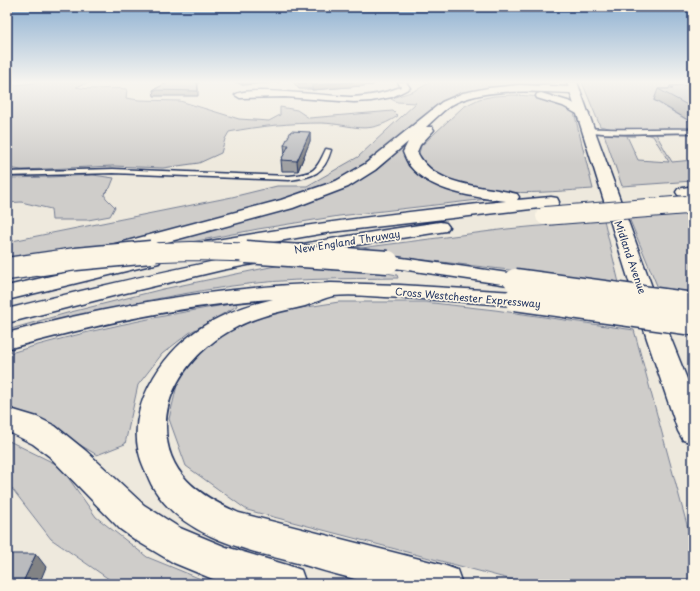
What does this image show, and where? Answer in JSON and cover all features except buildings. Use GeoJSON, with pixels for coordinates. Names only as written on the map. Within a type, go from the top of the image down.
{"type":"FeatureCollection","features":[{"type":"Feature","properties":{"kind":"main road"},"geometry":{"type":"LineString","coordinates":[[7,280],[287,204],[329,189],[370,167],[440,110]]}},
{"type":"Feature","properties":{"kind":"main road"},"geometry":{"type":"LineString","coordinates":[[451,110],[414,143],[410,152],[411,157],[425,172],[443,182],[455,186],[548,209]]}},
{"type":"Feature","properties":{"kind":"main road"},"geometry":{"type":"LineString","coordinates":[[573,110],[586,121]]}},
{"type":"Feature","properties":{"kind":"main road","name":"Midland Avenue"},"geometry":{"type":"LineString","coordinates":[[582,110],[659,339],[693,431]]}},
{"type":"Feature","properties":{"kind":"main road","name":"New England Thruway"},"geometry":{"type":"LineString","coordinates":[[7,293],[171,255],[282,234],[423,214],[548,209],[689,198]]}},
{"type":"Feature","properties":{"kind":"main road","name":"New England Thruway"},"geometry":{"type":"LineString","coordinates":[[7,316],[137,283],[301,248],[548,209]]}},
{"type":"Feature","properties":{"kind":"main road","name":"Cross Westchester Expressway"},"geometry":{"type":"LineString","coordinates":[[7,269],[93,256],[190,251],[279,253],[388,262],[515,290],[693,324]]}},
{"type":"Feature","properties":{"kind":"main road"},"geometry":{"type":"LineString","coordinates":[[331,290],[304,299],[259,309],[244,315],[212,331],[197,341],[182,355],[167,376],[153,407],[151,427],[152,440],[157,461],[165,478],[180,494],[198,510],[224,524],[256,535],[443,584]]}},
{"type":"Feature","properties":{"kind":"main road","name":"Cross Westchester Expressway"},"geometry":{"type":"LineString","coordinates":[[7,341],[81,322],[152,307],[213,298],[272,292],[331,290],[515,290],[693,304]]}},
{"type":"Feature","properties":{"kind":"main road"},"geometry":{"type":"LineString","coordinates":[[7,419],[30,427],[48,437],[62,448],[132,516],[156,534],[210,559],[251,574],[287,584]]}},
{"type":"Feature","properties":{"kind":"lane"},"geometry":{"type":"LineString","coordinates":[[586,121],[622,132],[667,130],[693,131]]}},
{"type":"Feature","properties":{"kind":"lane"},"geometry":{"type":"LineString","coordinates":[[7,174],[113,171],[289,178],[310,174],[320,169],[325,161],[328,150]]}},
{"type":"Feature","properties":{"kind":"shaded area"},"geometry":{"type":"Polygon","coordinates":[[[7,110],[208,110],[239,119],[269,121],[280,115],[280,110],[297,110],[309,118],[393,111],[398,116],[377,126],[368,128],[310,123],[287,124],[229,132],[225,139],[221,153],[199,163],[163,168],[113,166],[22,170],[7,168],[7,110]]]}},
{"type":"Feature","properties":{"kind":"shaded area"},"geometry":{"type":"Polygon","coordinates":[[[409,110],[432,110],[380,153],[357,169],[299,195],[101,248],[7,260],[7,242],[232,197],[277,186],[307,186],[358,157],[409,110]]]}},
{"type":"Feature","properties":{"kind":"shaded area"},"geometry":{"type":"Polygon","coordinates":[[[460,110],[570,110],[574,112],[593,189],[553,192],[510,192],[468,186],[449,180],[429,169],[418,157],[421,146],[460,110]]]}},
{"type":"Feature","properties":{"kind":"shaded area"},"geometry":{"type":"Polygon","coordinates":[[[593,110],[669,110],[687,120],[693,120],[693,129],[666,128],[617,130],[600,126],[593,110]]]}},
{"type":"Feature","properties":{"kind":"shaded area"},"geometry":{"type":"Polygon","coordinates":[[[664,133],[666,134],[656,134],[672,162],[693,160],[693,181],[622,186],[604,134],[635,136],[627,136],[638,160],[669,162],[653,136],[644,134],[664,133]]]}},
{"type":"Feature","properties":{"kind":"shaded area"},"geometry":{"type":"Polygon","coordinates":[[[410,141],[405,152],[408,166],[434,183],[496,198],[339,216],[258,229],[181,244],[177,238],[312,201],[345,187],[381,165],[410,141]]]}},
{"type":"Feature","properties":{"kind":"shaded area"},"geometry":{"type":"Polygon","coordinates":[[[93,175],[114,178],[110,188],[104,194],[115,207],[110,216],[88,220],[52,220],[51,209],[21,202],[7,203],[7,178],[93,175]]]}},
{"type":"Feature","properties":{"kind":"shaded area"},"geometry":{"type":"Polygon","coordinates":[[[693,213],[693,293],[658,288],[629,218],[693,213]]]}},
{"type":"Feature","properties":{"kind":"shaded area"},"geometry":{"type":"Polygon","coordinates":[[[604,220],[619,283],[374,254],[367,269],[397,275],[398,278],[294,280],[232,286],[175,295],[7,334],[7,330],[163,289],[368,247],[507,229],[604,220]]]}},
{"type":"Feature","properties":{"kind":"shaded area"},"geometry":{"type":"Polygon","coordinates":[[[339,302],[424,302],[495,310],[634,330],[693,547],[693,584],[528,584],[247,510],[186,466],[169,419],[178,381],[204,348],[233,325],[275,312],[339,302]]]}},
{"type":"Feature","properties":{"kind":"shaded area"},"geometry":{"type":"Polygon","coordinates":[[[236,303],[237,306],[189,333],[162,354],[138,385],[125,444],[97,455],[39,420],[7,412],[7,354],[64,338],[121,325],[236,303]]]}},
{"type":"Feature","properties":{"kind":"shaded area"},"geometry":{"type":"Polygon","coordinates":[[[7,440],[60,466],[96,517],[147,557],[213,584],[116,584],[51,539],[7,482],[7,440]]]}}]}
